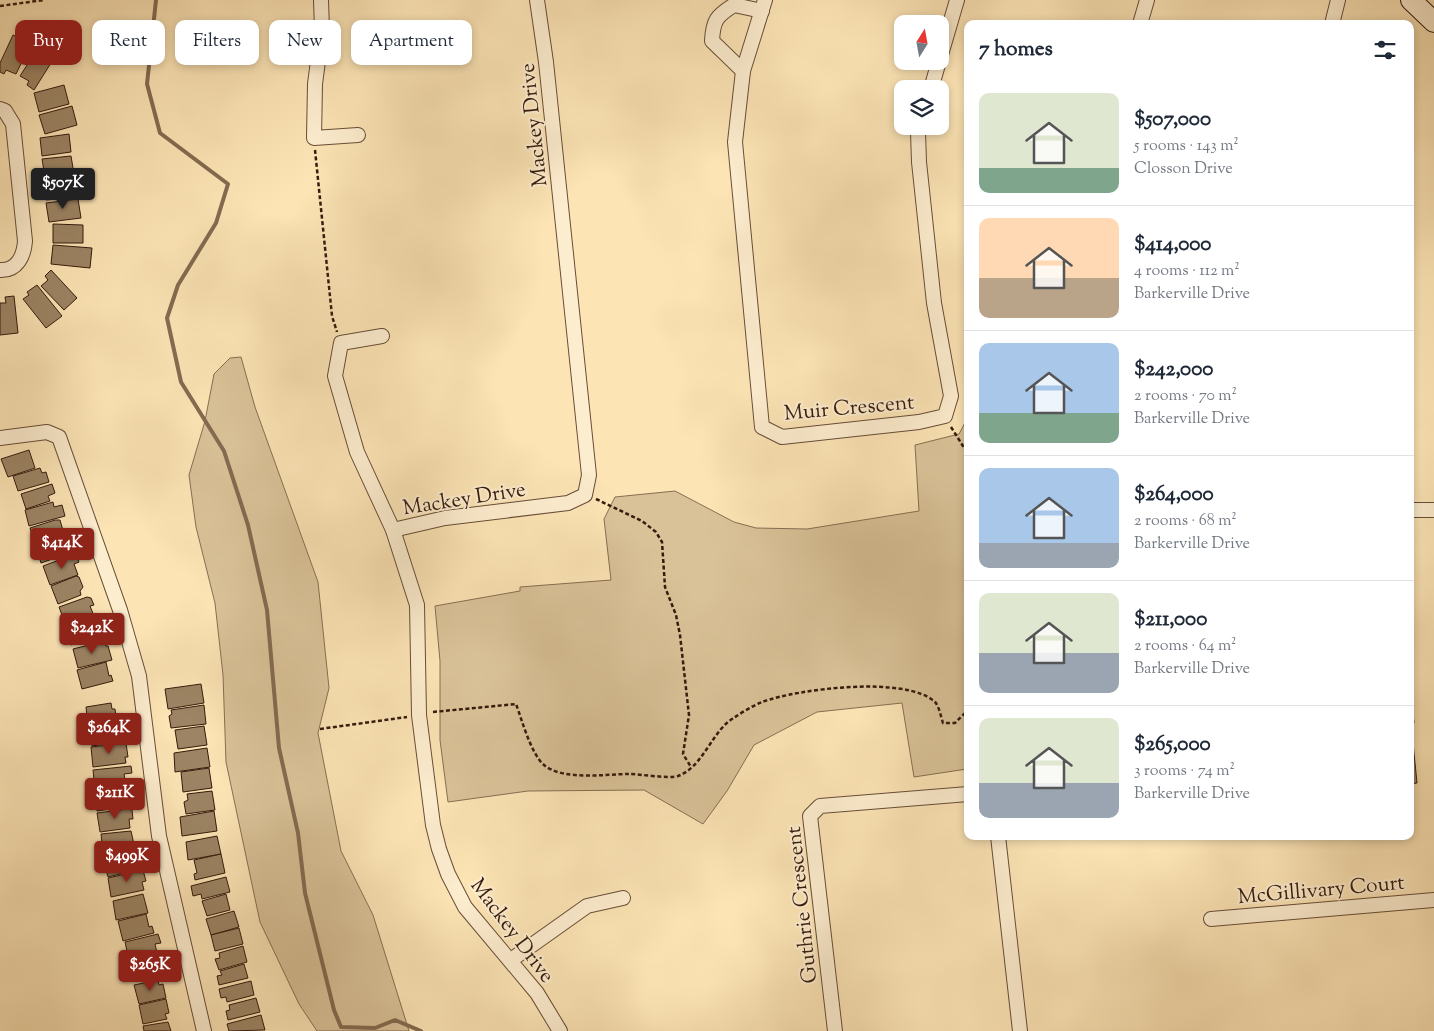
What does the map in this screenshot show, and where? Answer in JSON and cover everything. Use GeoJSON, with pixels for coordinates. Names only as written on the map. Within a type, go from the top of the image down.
{"type":"FeatureCollection","features":[{"type":"Feature","properties":{"kind":"street"},"geometry":{"type":"LineString","coordinates":[[321,0],[322,30],[315,84],[314,138],[358,135]]}},
{"type":"Feature","properties":{"kind":"street","name":"Mackey Drive"},"geometry":{"type":"LineString","coordinates":[[537,0],[546,62],[589,475],[585,495],[568,502],[446,518],[394,530],[417,605],[419,715],[433,825],[448,874],[465,907],[490,940],[511,960],[537,993],[560,1031]]}},
{"type":"Feature","properties":{"kind":"street"},"geometry":{"type":"LineString","coordinates":[[949,30],[958,0]]}},
{"type":"Feature","properties":{"kind":"street"},"geometry":{"type":"LineString","coordinates":[[1141,20],[1147,0]]}},
{"type":"Feature","properties":{"kind":"street"},"geometry":{"type":"LineString","coordinates":[[1333,20],[1338,0]]}},
{"type":"Feature","properties":{"kind":"street"},"geometry":{"type":"LineString","coordinates":[[1411,0],[1434,22]]}},
{"type":"Feature","properties":{"kind":"street","name":"Muir Crescent"},"geometry":{"type":"LineString","coordinates":[[743,71],[712,41],[713,23],[723,12],[734,5],[764,6],[743,71],[735,142],[762,427],[782,437],[919,422],[945,416],[951,396],[933,294],[919,162],[918,135]]}},
{"type":"Feature","properties":{"kind":"street"},"geometry":{"type":"LineString","coordinates":[[0,108],[5,111],[13,124],[25,241],[24,252],[15,266],[8,270],[0,270]]}},
{"type":"Feature","properties":{"kind":"street"},"geometry":{"type":"LineString","coordinates":[[382,336],[341,343],[335,376],[357,452],[394,530]]}},
{"type":"Feature","properties":{"kind":"street"},"geometry":{"type":"LineString","coordinates":[[0,438],[47,432],[59,437],[120,610],[139,676],[159,836],[204,1031]]}},
{"type":"Feature","properties":{"kind":"street"},"geometry":{"type":"LineString","coordinates":[[1414,510],[1434,510]]}},
{"type":"Feature","properties":{"kind":"street","name":"Guthrie Crescent"},"geometry":{"type":"LineString","coordinates":[[836,1031],[810,816],[820,806],[964,794]]}},
{"type":"Feature","properties":{"kind":"street"},"geometry":{"type":"LineString","coordinates":[[998,840],[1020,1031]]}},
{"type":"Feature","properties":{"kind":"street"},"geometry":{"type":"LineString","coordinates":[[511,960],[586,906],[623,898]]}},
{"type":"Feature","properties":{"kind":"street","name":"McGillivary Court"},"geometry":{"type":"LineString","coordinates":[[1212,919],[1434,900]]}},
{"type":"Feature","properties":{"kind":"path"},"geometry":{"type":"LineString","coordinates":[[0,6],[44,0]]}},
{"type":"Feature","properties":{"kind":"path"},"geometry":{"type":"LineString","coordinates":[[314,138],[332,316],[341,343]]}},
{"type":"Feature","properties":{"kind":"path"},"geometry":{"type":"LineString","coordinates":[[945,416],[964,447]]}},
{"type":"Feature","properties":{"kind":"path"},"geometry":{"type":"LineString","coordinates":[[585,495],[642,521],[656,532],[662,542],[665,587],[676,616],[680,635],[689,715],[683,754],[692,767]]}},
{"type":"Feature","properties":{"kind":"path"},"geometry":{"type":"LineString","coordinates":[[320,729],[516,704],[529,740],[544,765],[556,771],[575,776],[634,774],[677,777],[692,767],[730,720],[761,702],[789,694],[869,686],[907,690],[922,694],[936,703],[943,723],[955,723],[964,714]]}},
{"type":"Feature","properties":{"kind":"shaded area"},"geometry":{"type":"Polygon","coordinates":[[[241,357],[255,407],[318,582],[329,688],[318,733],[341,851],[373,915],[409,1031],[317,1031],[299,1004],[260,922],[226,762],[223,675],[215,603],[196,527],[189,475],[205,421],[214,374],[230,358],[241,357]]]}},
{"type":"Feature","properties":{"kind":"shaded area"},"geometry":{"type":"Polygon","coordinates":[[[964,425],[964,769],[914,777],[902,703],[817,712],[754,745],[727,791],[703,824],[644,790],[528,791],[448,802],[440,740],[440,661],[435,606],[520,591],[520,587],[611,580],[604,519],[615,497],[675,491],[734,522],[756,528],[807,529],[919,511],[915,445],[959,434],[964,425]]]}},
{"type":"Feature","properties":{"kind":"building"},"geometry":{"type":"Polygon","coordinates":[[[13,35],[15,36],[15,65],[20,65],[16,74],[6,70],[4,74],[0,72],[0,63],[13,35]]]}},
{"type":"Feature","properties":{"kind":"building"},"geometry":{"type":"Polygon","coordinates":[[[27,65],[50,65],[34,90],[27,85],[29,81],[20,76],[27,65]]]}},
{"type":"Feature","properties":{"kind":"building"},"geometry":{"type":"Polygon","coordinates":[[[64,85],[69,104],[39,112],[34,93],[64,85]]]}},
{"type":"Feature","properties":{"kind":"building"},"geometry":{"type":"Polygon","coordinates":[[[72,106],[77,125],[45,134],[39,115],[72,106]]]}},
{"type":"Feature","properties":{"kind":"building"},"geometry":{"type":"Polygon","coordinates":[[[69,134],[71,152],[42,156],[40,138],[69,134]]]}},
{"type":"Feature","properties":{"kind":"building"},"geometry":{"type":"Polygon","coordinates":[[[71,156],[74,174],[45,177],[42,159],[71,156]]]}},
{"type":"Feature","properties":{"kind":"building"},"geometry":{"type":"Polygon","coordinates":[[[80,177],[83,197],[46,200],[45,189],[40,190],[39,182],[80,177]]]}},
{"type":"Feature","properties":{"kind":"building"},"geometry":{"type":"Polygon","coordinates":[[[78,199],[81,218],[49,222],[46,203],[78,199]]]}},
{"type":"Feature","properties":{"kind":"building"},"geometry":{"type":"Polygon","coordinates":[[[53,224],[83,225],[83,243],[53,243],[53,224]]]}},
{"type":"Feature","properties":{"kind":"building"},"geometry":{"type":"Polygon","coordinates":[[[53,245],[92,248],[90,268],[51,264],[53,245]]]}},
{"type":"Feature","properties":{"kind":"building"},"geometry":{"type":"Polygon","coordinates":[[[51,270],[77,298],[64,310],[41,286],[48,280],[45,276],[51,270]]]}},
{"type":"Feature","properties":{"kind":"building"},"geometry":{"type":"Polygon","coordinates":[[[37,285],[62,316],[46,328],[23,299],[29,295],[27,292],[37,285]]]}},
{"type":"Feature","properties":{"kind":"building"},"geometry":{"type":"Polygon","coordinates":[[[14,296],[18,333],[0,335],[0,303],[6,303],[5,297],[14,296]]]}},
{"type":"Feature","properties":{"kind":"building"},"geometry":{"type":"Polygon","coordinates":[[[29,450],[35,468],[8,477],[1,459],[29,450]]]}},
{"type":"Feature","properties":{"kind":"building"},"geometry":{"type":"Polygon","coordinates":[[[40,468],[42,473],[46,472],[49,482],[18,491],[13,476],[40,468]]]}},
{"type":"Feature","properties":{"kind":"building"},"geometry":{"type":"Polygon","coordinates":[[[52,484],[55,493],[48,496],[50,501],[26,509],[21,494],[52,484]]]}},
{"type":"Feature","properties":{"kind":"building"},"geometry":{"type":"Polygon","coordinates":[[[53,502],[54,507],[62,505],[65,516],[29,526],[25,510],[53,502]]]}},
{"type":"Feature","properties":{"kind":"building"},"geometry":{"type":"Polygon","coordinates":[[[60,520],[64,534],[35,544],[30,528],[60,520]]]}},
{"type":"Feature","properties":{"kind":"building"},"geometry":{"type":"Polygon","coordinates":[[[69,534],[75,551],[41,563],[35,545],[69,534]]]}},
{"type":"Feature","properties":{"kind":"building"},"geometry":{"type":"Polygon","coordinates":[[[76,554],[79,562],[74,564],[78,575],[50,585],[43,566],[76,554]]]}},
{"type":"Feature","properties":{"kind":"building"},"geometry":{"type":"Polygon","coordinates":[[[76,576],[79,577],[83,587],[80,591],[81,595],[58,604],[51,586],[76,576]]]}},
{"type":"Feature","properties":{"kind":"building"},"geometry":{"type":"Polygon","coordinates":[[[87,597],[91,598],[94,605],[90,606],[94,616],[66,626],[59,607],[87,597]]]}},
{"type":"Feature","properties":{"kind":"building"},"geometry":{"type":"Polygon","coordinates":[[[91,618],[96,628],[103,626],[105,633],[71,645],[65,627],[91,618]]]}},
{"type":"Feature","properties":{"kind":"building"},"geometry":{"type":"Polygon","coordinates":[[[105,641],[112,660],[78,668],[73,649],[105,641]]]}},
{"type":"Feature","properties":{"kind":"building"},"geometry":{"type":"Polygon","coordinates":[[[106,662],[109,676],[111,675],[113,681],[82,689],[77,670],[106,662]]]}},
{"type":"Feature","properties":{"kind":"building"},"geometry":{"type":"Polygon","coordinates":[[[201,684],[204,703],[168,709],[165,689],[201,684]]]}},
{"type":"Feature","properties":{"kind":"building"},"geometry":{"type":"Polygon","coordinates":[[[111,703],[112,709],[115,709],[117,723],[88,727],[86,707],[111,703]]]}},
{"type":"Feature","properties":{"kind":"building"},"geometry":{"type":"Polygon","coordinates":[[[204,705],[206,724],[171,728],[169,716],[172,714],[171,710],[204,705]]]}},
{"type":"Feature","properties":{"kind":"building"},"geometry":{"type":"Polygon","coordinates":[[[113,725],[114,729],[118,729],[119,742],[92,746],[89,728],[113,725]]]}},
{"type":"Feature","properties":{"kind":"building"},"geometry":{"type":"Polygon","coordinates":[[[204,726],[207,745],[178,749],[175,730],[204,726]]]}},
{"type":"Feature","properties":{"kind":"building"},"geometry":{"type":"Polygon","coordinates":[[[126,743],[128,757],[125,757],[126,763],[93,767],[91,747],[126,743]]]}},
{"type":"Feature","properties":{"kind":"building"},"geometry":{"type":"Polygon","coordinates":[[[207,748],[210,767],[175,772],[174,753],[207,748]]]}},
{"type":"Feature","properties":{"kind":"building"},"geometry":{"type":"Polygon","coordinates":[[[1414,753],[1417,783],[1414,783],[1414,753]]]}},
{"type":"Feature","properties":{"kind":"building"},"geometry":{"type":"Polygon","coordinates":[[[131,766],[132,773],[124,774],[126,787],[95,790],[93,770],[131,766]]]}},
{"type":"Feature","properties":{"kind":"building"},"geometry":{"type":"Polygon","coordinates":[[[209,768],[212,788],[183,792],[181,772],[209,768]]]}},
{"type":"Feature","properties":{"kind":"building"},"geometry":{"type":"Polygon","coordinates":[[[126,787],[128,800],[123,800],[124,807],[97,811],[95,791],[126,787]]]}},
{"type":"Feature","properties":{"kind":"building"},"geometry":{"type":"Polygon","coordinates":[[[212,791],[215,810],[186,814],[184,802],[188,800],[187,794],[212,791]]]}},
{"type":"Feature","properties":{"kind":"building"},"geometry":{"type":"Polygon","coordinates":[[[132,810],[133,819],[129,819],[130,828],[100,832],[97,813],[132,810]]]}},
{"type":"Feature","properties":{"kind":"building"},"geometry":{"type":"Polygon","coordinates":[[[214,811],[217,831],[182,836],[180,817],[214,811]]]}},
{"type":"Feature","properties":{"kind":"building"},"geometry":{"type":"Polygon","coordinates":[[[131,831],[135,849],[103,853],[101,834],[131,831]]]}},
{"type":"Feature","properties":{"kind":"building"},"geometry":{"type":"Polygon","coordinates":[[[217,836],[221,854],[188,860],[186,842],[217,836]]]}},
{"type":"Feature","properties":{"kind":"building"},"geometry":{"type":"Polygon","coordinates":[[[134,851],[137,852],[139,860],[134,861],[136,870],[108,877],[103,858],[134,851]]]}},
{"type":"Feature","properties":{"kind":"building"},"geometry":{"type":"Polygon","coordinates":[[[221,854],[225,873],[195,880],[194,874],[197,873],[194,860],[221,854]]]}},
{"type":"Feature","properties":{"kind":"building"},"geometry":{"type":"Polygon","coordinates":[[[143,870],[146,881],[142,882],[144,890],[111,897],[108,878],[143,870]]]}},
{"type":"Feature","properties":{"kind":"building"},"geometry":{"type":"Polygon","coordinates":[[[226,877],[230,892],[202,899],[201,894],[193,896],[191,886],[226,877]]]}},
{"type":"Feature","properties":{"kind":"building"},"geometry":{"type":"Polygon","coordinates":[[[143,894],[148,913],[116,920],[113,901],[143,894]]]}},
{"type":"Feature","properties":{"kind":"building"},"geometry":{"type":"Polygon","coordinates":[[[226,894],[230,910],[207,916],[202,901],[226,894]]]}},
{"type":"Feature","properties":{"kind":"building"},"geometry":{"type":"Polygon","coordinates":[[[234,911],[239,927],[211,935],[206,919],[234,911]]]}},
{"type":"Feature","properties":{"kind":"building"},"geometry":{"type":"Polygon","coordinates":[[[146,914],[149,927],[152,926],[154,933],[123,941],[118,921],[146,914]]]}},
{"type":"Feature","properties":{"kind":"building"},"geometry":{"type":"Polygon","coordinates":[[[239,928],[243,944],[215,951],[211,935],[239,928]]]}},
{"type":"Feature","properties":{"kind":"building"},"geometry":{"type":"Polygon","coordinates":[[[158,934],[161,943],[155,944],[157,953],[129,960],[125,942],[158,934]]]}},
{"type":"Feature","properties":{"kind":"building"},"geometry":{"type":"Polygon","coordinates":[[[243,946],[247,962],[219,970],[215,959],[220,958],[219,953],[243,946]]]}},
{"type":"Feature","properties":{"kind":"building"},"geometry":{"type":"Polygon","coordinates":[[[157,955],[159,964],[165,963],[167,972],[133,980],[129,962],[157,955]]]}},
{"type":"Feature","properties":{"kind":"building"},"geometry":{"type":"Polygon","coordinates":[[[244,964],[248,978],[219,985],[217,976],[222,975],[220,971],[244,964]]]}},
{"type":"Feature","properties":{"kind":"building"},"geometry":{"type":"Polygon","coordinates":[[[158,980],[159,985],[163,984],[166,998],[139,1004],[134,985],[158,980]]]}},
{"type":"Feature","properties":{"kind":"building"},"geometry":{"type":"Polygon","coordinates":[[[251,981],[254,995],[227,1002],[226,997],[221,998],[219,989],[251,981]]]}},
{"type":"Feature","properties":{"kind":"building"},"geometry":{"type":"Polygon","coordinates":[[[256,998],[260,1012],[228,1020],[226,1011],[230,1010],[229,1005],[256,998]]]}},
{"type":"Feature","properties":{"kind":"building"},"geometry":{"type":"Polygon","coordinates":[[[166,999],[169,1013],[165,1014],[167,1019],[143,1024],[139,1005],[166,999]]]}},
{"type":"Feature","properties":{"kind":"building"},"geometry":{"type":"Polygon","coordinates":[[[261,1015],[265,1030],[229,1031],[227,1024],[261,1015]]]}},
{"type":"Feature","properties":{"kind":"building"},"geometry":{"type":"Polygon","coordinates":[[[168,1022],[171,1031],[144,1031],[143,1026],[168,1022]]]}},
{"type":"Feature","properties":{"kind":"waterway"},"geometry":{"type":"LineString","coordinates":[[156,0],[147,84],[160,133],[228,184],[216,223],[178,285],[167,318],[181,382],[224,451],[248,525],[267,610],[279,748],[298,833],[305,893],[334,1010],[341,1027],[375,1028],[395,1020],[421,1031]]}}]}
